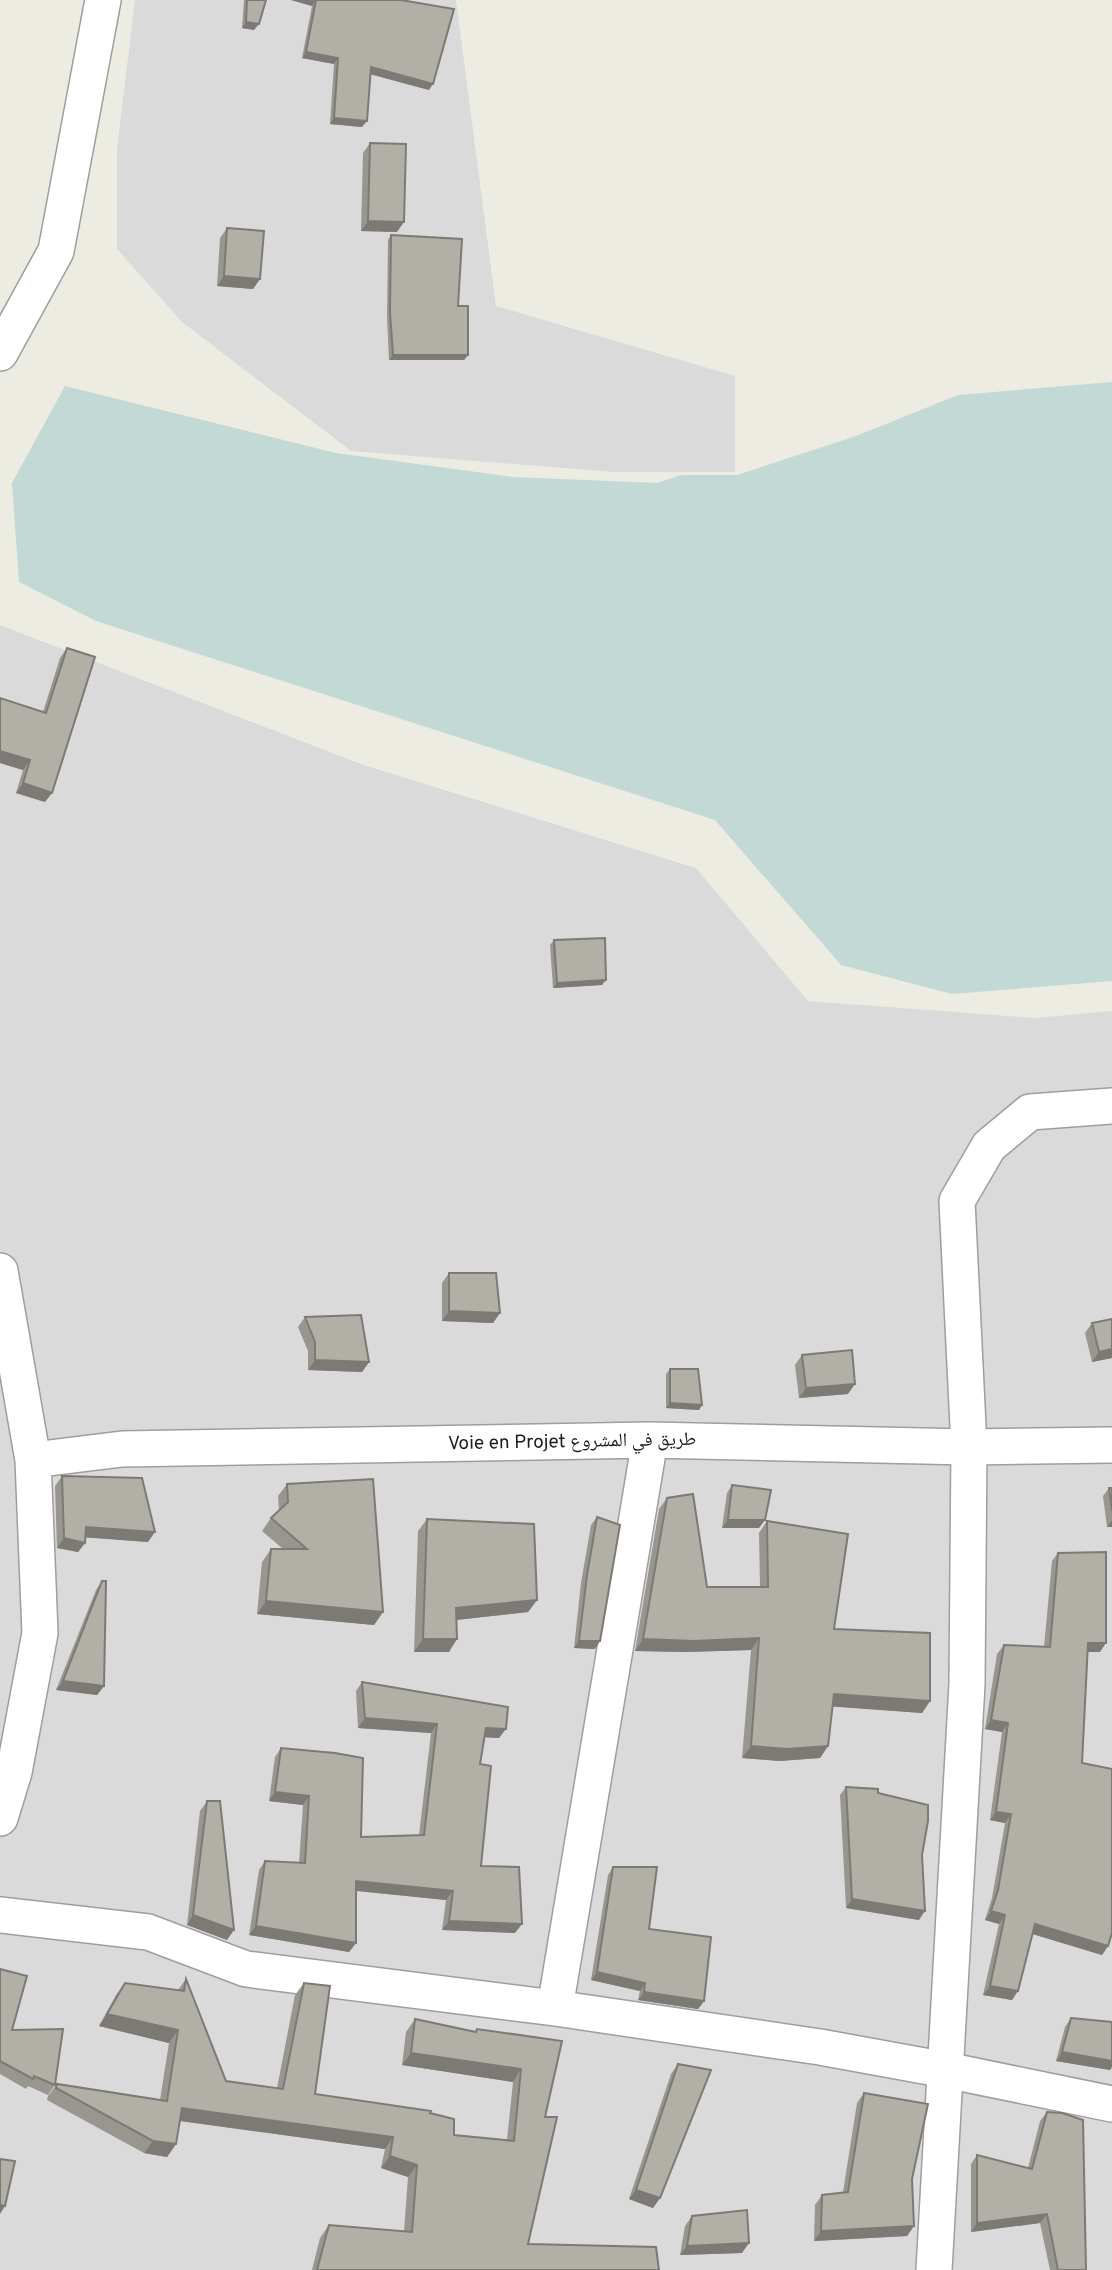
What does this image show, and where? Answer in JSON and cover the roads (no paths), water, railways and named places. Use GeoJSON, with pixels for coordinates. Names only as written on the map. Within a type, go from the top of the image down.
{"type":"FeatureCollection","features":[{"type":"Feature","properties":{"kind":"street"},"geometry":{"type":"LineString","coordinates":[[0,353],[56,251],[103,0]]}},
{"type":"Feature","properties":{"kind":"street"},"geometry":{"type":"LineString","coordinates":[[934,2270],[967,1684],[969,1447],[957,1201],[989,1146],[1030,1112],[1112,1106]]}},
{"type":"Feature","properties":{"kind":"street"},"geometry":{"type":"LineString","coordinates":[[0,1270],[33,1460],[40,1633],[14,1772],[0,1818]]}},
{"type":"Feature","properties":{"kind":"street"},"geometry":{"type":"LineString","coordinates":[[555,2008],[650,1440]]}},
{"type":"Feature","properties":{"kind":"street","name":"Voie en Projet طريق في المشروع"},"geometry":{"type":"LineString","coordinates":[[33,1460],[122,1449],[650,1440],[969,1447],[1112,1445]]}},
{"type":"Feature","properties":{"kind":"street"},"geometry":{"type":"LineString","coordinates":[[0,1915],[148,1932],[246,1969],[555,2008],[820,2047],[1112,2104]]}}]}
